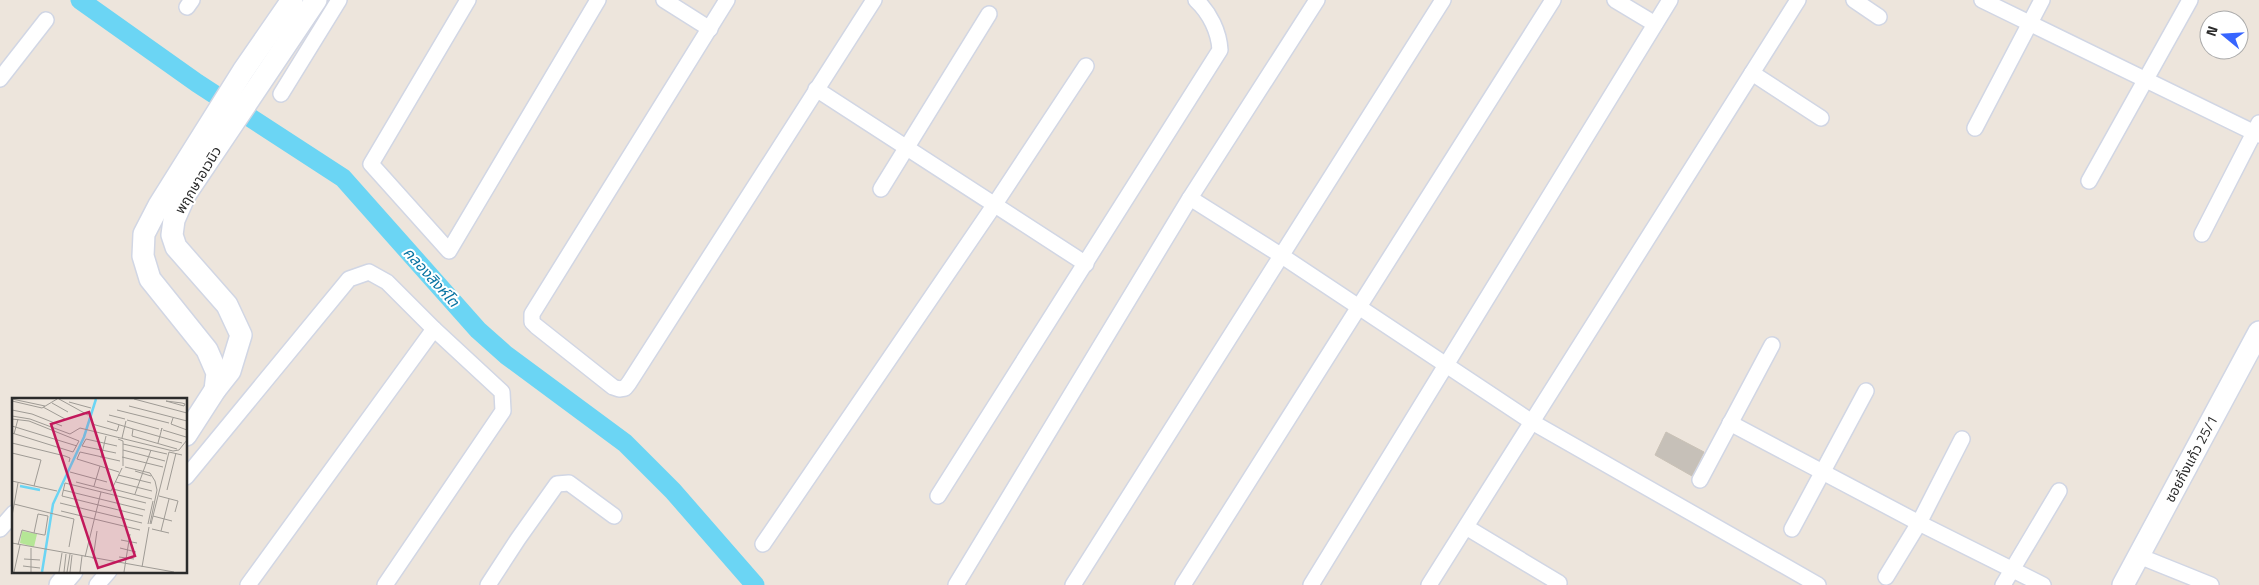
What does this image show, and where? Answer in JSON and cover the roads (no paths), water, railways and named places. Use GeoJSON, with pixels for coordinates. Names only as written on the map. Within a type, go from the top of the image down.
{"type":"FeatureCollection","features":[{"type":"Feature","properties":{"kind":"street","name":"พฤกษาอเวนิว"},"geometry":{"type":"LineString","coordinates":[[215,390],[217,373],[206,350],[150,279],[143,256],[144,234],[158,204],[185,180],[316,0]]}},
{"type":"Feature","properties":{"kind":"street"},"geometry":{"type":"LineString","coordinates":[[281,94],[339,0]]}},
{"type":"Feature","properties":{"kind":"street"},"geometry":{"type":"LineString","coordinates":[[468,0],[371,164],[449,251],[598,0]]}},
{"type":"Feature","properties":{"kind":"street"},"geometry":{"type":"LineString","coordinates":[[664,0],[710,29]]}},
{"type":"Feature","properties":{"kind":"street"},"geometry":{"type":"LineString","coordinates":[[727,0],[532,314],[532,322],[536,326],[613,387],[619,389],[625,388],[629,383],[874,0]]}},
{"type":"Feature","properties":{"kind":"street"},"geometry":{"type":"LineString","coordinates":[[956,585],[1190,198],[1317,0]]}},
{"type":"Feature","properties":{"kind":"street"},"geometry":{"type":"LineString","coordinates":[[1073,585],[1443,0]]}},
{"type":"Feature","properties":{"kind":"street"},"geometry":{"type":"LineString","coordinates":[[1183,585],[1553,0]]}},
{"type":"Feature","properties":{"kind":"street"},"geometry":{"type":"LineString","coordinates":[[1615,0],[1655,24]]}},
{"type":"Feature","properties":{"kind":"street"},"geometry":{"type":"LineString","coordinates":[[1311,585],[1670,0]]}},
{"type":"Feature","properties":{"kind":"street"},"geometry":{"type":"LineString","coordinates":[[1428,585],[1798,0]]}},
{"type":"Feature","properties":{"kind":"street"},"geometry":{"type":"LineString","coordinates":[[1854,0],[1879,17]]}},
{"type":"Feature","properties":{"kind":"street"},"geometry":{"type":"LineString","coordinates":[[1982,0],[2145,79],[2257,130],[2202,234]]}},
{"type":"Feature","properties":{"kind":"street"},"geometry":{"type":"LineString","coordinates":[[1975,128],[2042,0]]}},
{"type":"Feature","properties":{"kind":"street"},"geometry":{"type":"LineString","coordinates":[[2089,181],[2190,0]]}},
{"type":"Feature","properties":{"kind":"street"},"geometry":{"type":"LineString","coordinates":[[938,496],[1220,50],[1219,35],[1202,2]]}},
{"type":"Feature","properties":{"kind":"street","name":"พฤกษาอเวนิว"},"geometry":{"type":"LineString","coordinates":[[188,432],[215,390],[230,371],[241,335],[227,304],[176,247],[172,235],[174,220],[185,180],[287,6]]}},
{"type":"Feature","properties":{"kind":"street"},"geometry":{"type":"LineString","coordinates":[[881,189],[989,14]]}},
{"type":"Feature","properties":{"kind":"street"},"geometry":{"type":"LineString","coordinates":[[0,79],[46,20]]}},
{"type":"Feature","properties":{"kind":"street"},"geometry":{"type":"LineString","coordinates":[[764,544],[995,204],[1086,66]]}},
{"type":"Feature","properties":{"kind":"street"},"geometry":{"type":"LineString","coordinates":[[1752,73],[1822,118]]}},
{"type":"Feature","properties":{"kind":"street"},"geometry":{"type":"LineString","coordinates":[[816,89],[1086,264]]}},
{"type":"Feature","properties":{"kind":"street"},"geometry":{"type":"LineString","coordinates":[[1190,198],[1282,256],[1532,422],[1818,585]]}},
{"type":"Feature","properties":{"kind":"street"},"geometry":{"type":"LineString","coordinates":[[188,475],[349,279],[370,272],[387,282],[502,392],[503,411],[385,585]]}},
{"type":"Feature","properties":{"kind":"street"},"geometry":{"type":"LineString","coordinates":[[248,585],[434,329]]}},
{"type":"Feature","properties":{"kind":"street","name":"ซอยกิ่งแก้ว 25/1"},"geometry":{"type":"LineString","coordinates":[[2124,585],[2259,332]]}},
{"type":"Feature","properties":{"kind":"street"},"geometry":{"type":"LineString","coordinates":[[1700,480],[1772,346]]}},
{"type":"Feature","properties":{"kind":"street"},"geometry":{"type":"LineString","coordinates":[[1792,529],[1866,391]]}},
{"type":"Feature","properties":{"kind":"street"},"geometry":{"type":"LineString","coordinates":[[1730,423],[1919,523],[2043,585]]}},
{"type":"Feature","properties":{"kind":"street"},"geometry":{"type":"LineString","coordinates":[[1886,577],[1919,523],[1962,439]]}},
{"type":"Feature","properties":{"kind":"street"},"geometry":{"type":"LineString","coordinates":[[488,585],[518,539],[558,484],[569,483],[614,516]]}},
{"type":"Feature","properties":{"kind":"street"},"geometry":{"type":"LineString","coordinates":[[2003,585],[2059,491]]}},
{"type":"Feature","properties":{"kind":"street"},"geometry":{"type":"LineString","coordinates":[[0,529],[12,515]]}},
{"type":"Feature","properties":{"kind":"street"},"geometry":{"type":"LineString","coordinates":[[1466,527],[1559,583]]}},
{"type":"Feature","properties":{"kind":"street"},"geometry":{"type":"LineString","coordinates":[[2139,556],[2211,585]]}},
{"type":"Feature","properties":{"kind":"street"},"geometry":{"type":"LineString","coordinates":[[60,585],[71,572]]}},
{"type":"Feature","properties":{"kind":"street"},"geometry":{"type":"LineString","coordinates":[[97,585],[108,572]]}},
{"type":"Feature","properties":{"kind":"waterway","name":"คลองสิงห์โต"},"geometry":{"type":"LineString","coordinates":[[80,0],[197,83],[343,178],[478,330],[506,355],[625,443],[673,491],[755,585]]}}]}
